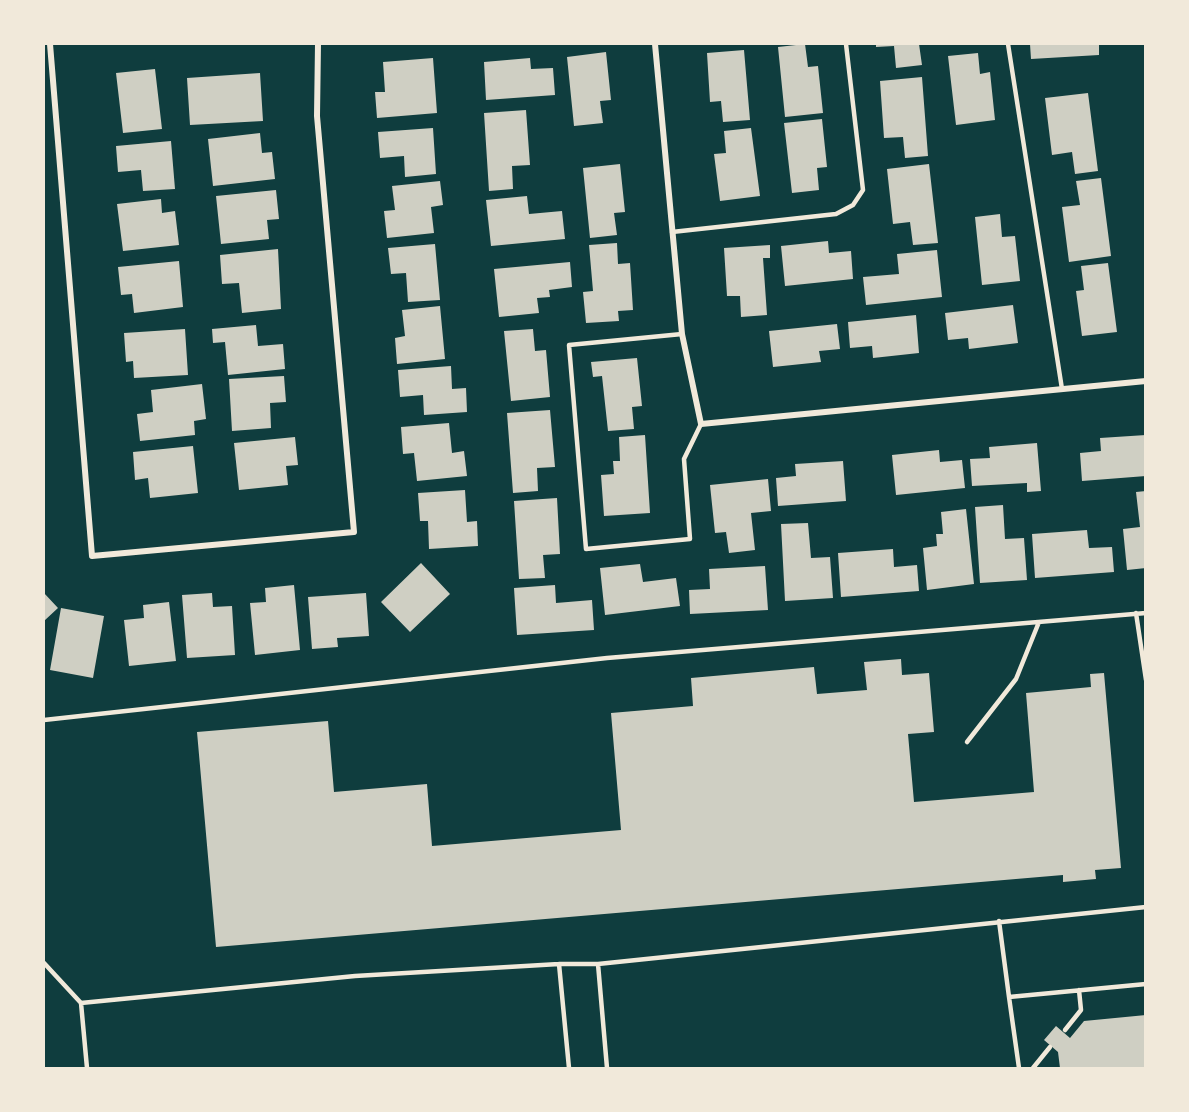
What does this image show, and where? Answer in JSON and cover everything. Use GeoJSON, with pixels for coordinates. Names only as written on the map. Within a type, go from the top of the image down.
{"type":"FeatureCollection","features":[{"type":"Feature","properties":{"kind":"street"},"geometry":{"type":"LineString","coordinates":[[50,44],[92,556],[354,532],[318,116],[318,44]]}},
{"type":"Feature","properties":{"kind":"street"},"geometry":{"type":"LineString","coordinates":[[655,44],[682,334],[701,424],[1146,381]]}},
{"type":"Feature","properties":{"kind":"lane"},"geometry":{"type":"LineString","coordinates":[[672,232],[836,214],[853,205],[863,190],[846,44]]}},
{"type":"Feature","properties":{"kind":"lane"},"geometry":{"type":"LineString","coordinates":[[1008,44],[1062,389]]}},
{"type":"Feature","properties":{"kind":"lane"},"geometry":{"type":"LineString","coordinates":[[682,334],[569,345],[586,549],[690,539],[684,459],[701,424]]}},
{"type":"Feature","properties":{"kind":"lane"},"geometry":{"type":"LineString","coordinates":[[44,720],[607,658],[1146,613]]}},
{"type":"Feature","properties":{"kind":"lane"},"geometry":{"type":"LineString","coordinates":[[1136,614],[1146,680]]}},
{"type":"Feature","properties":{"kind":"lane"},"geometry":{"type":"LineString","coordinates":[[967,742],[1016,679],[1039,622]]}},
{"type":"Feature","properties":{"kind":"lane"},"geometry":{"type":"LineString","coordinates":[[81,1004],[355,976],[559,964],[598,964],[1146,907]]}},
{"type":"Feature","properties":{"kind":"lane"},"geometry":{"type":"LineString","coordinates":[[999,921],[1019,1068]]}},
{"type":"Feature","properties":{"kind":"lane"},"geometry":{"type":"LineString","coordinates":[[44,963],[81,1004],[87,1068]]}},
{"type":"Feature","properties":{"kind":"lane"},"geometry":{"type":"LineString","coordinates":[[559,964],[569,1068]]}},
{"type":"Feature","properties":{"kind":"lane"},"geometry":{"type":"LineString","coordinates":[[598,964],[607,1068]]}},
{"type":"Feature","properties":{"kind":"lane"},"geometry":{"type":"LineString","coordinates":[[44,972],[50,971]]}},
{"type":"Feature","properties":{"kind":"lane"},"geometry":{"type":"LineString","coordinates":[[1010,997],[1146,984]]}},
{"type":"Feature","properties":{"kind":"lane"},"geometry":{"type":"LineString","coordinates":[[1065,1030],[1081,1010],[1079,990]]}},
{"type":"Feature","properties":{"kind":"lane"},"geometry":{"type":"LineString","coordinates":[[1033,1068],[1050,1047]]}},
{"type":"Feature","properties":{"kind":"building"},"geometry":{"type":"Polygon","coordinates":[[[805,44],[808,67],[818,66],[823,113],[785,117],[778,47],[805,44]]]}},
{"type":"Feature","properties":{"kind":"building"},"geometry":{"type":"Polygon","coordinates":[[[876,44],[919,44],[922,65],[896,68],[894,46],[876,47],[876,44]]]}},
{"type":"Feature","properties":{"kind":"building"},"geometry":{"type":"Polygon","coordinates":[[[1030,44],[1099,44],[1099,55],[1031,59],[1030,44]]]}},
{"type":"Feature","properties":{"kind":"building"},"geometry":{"type":"Polygon","coordinates":[[[744,50],[750,120],[723,122],[721,101],[710,102],[707,53],[744,50]]]}},
{"type":"Feature","properties":{"kind":"building"},"geometry":{"type":"Polygon","coordinates":[[[606,52],[611,100],[600,101],[603,123],[574,126],[567,57],[606,52]]]}},
{"type":"Feature","properties":{"kind":"building"},"geometry":{"type":"Polygon","coordinates":[[[978,53],[980,74],[990,72],[995,120],[956,125],[948,56],[978,53]]]}},
{"type":"Feature","properties":{"kind":"building"},"geometry":{"type":"Polygon","coordinates":[[[433,58],[437,113],[377,118],[375,92],[385,92],[383,62],[433,58]]]}},
{"type":"Feature","properties":{"kind":"building"},"geometry":{"type":"Polygon","coordinates":[[[530,58],[531,69],[553,68],[555,95],[486,100],[484,62],[530,58]]]}},
{"type":"Feature","properties":{"kind":"building"},"geometry":{"type":"Polygon","coordinates":[[[155,69],[162,129],[123,133],[116,73],[155,69]]]}},
{"type":"Feature","properties":{"kind":"building"},"geometry":{"type":"Polygon","coordinates":[[[260,73],[263,121],[190,125],[187,78],[260,73]]]}},
{"type":"Feature","properties":{"kind":"building"},"geometry":{"type":"Polygon","coordinates":[[[922,77],[928,156],[905,158],[903,137],[884,138],[880,81],[922,77]]]}},
{"type":"Feature","properties":{"kind":"building"},"geometry":{"type":"Polygon","coordinates":[[[1088,93],[1098,171],[1075,174],[1072,152],[1052,155],[1045,98],[1088,93]]]}},
{"type":"Feature","properties":{"kind":"building"},"geometry":{"type":"Polygon","coordinates":[[[526,110],[530,165],[512,166],[513,189],[489,191],[484,113],[526,110]]]}},
{"type":"Feature","properties":{"kind":"building"},"geometry":{"type":"Polygon","coordinates":[[[822,119],[827,167],[817,168],[819,190],[792,193],[784,123],[822,119]]]}},
{"type":"Feature","properties":{"kind":"building"},"geometry":{"type":"Polygon","coordinates":[[[433,128],[436,174],[405,177],[404,156],[380,158],[378,132],[433,128]]]}},
{"type":"Feature","properties":{"kind":"building"},"geometry":{"type":"Polygon","coordinates":[[[751,128],[760,196],[720,201],[714,154],[726,153],[724,131],[751,128]]]}},
{"type":"Feature","properties":{"kind":"building"},"geometry":{"type":"Polygon","coordinates":[[[260,133],[262,153],[272,152],[275,179],[213,186],[208,139],[260,133]]]}},
{"type":"Feature","properties":{"kind":"building"},"geometry":{"type":"Polygon","coordinates":[[[171,141],[175,189],[143,191],[141,170],[118,172],[116,146],[171,141]]]}},
{"type":"Feature","properties":{"kind":"building"},"geometry":{"type":"Polygon","coordinates":[[[620,164],[625,212],[614,213],[617,235],[590,238],[583,168],[620,164]]]}},
{"type":"Feature","properties":{"kind":"building"},"geometry":{"type":"Polygon","coordinates":[[[929,164],[938,243],[913,245],[910,222],[893,224],[887,169],[929,164]]]}},
{"type":"Feature","properties":{"kind":"building"},"geometry":{"type":"Polygon","coordinates":[[[1101,178],[1111,256],[1069,262],[1062,207],[1080,205],[1076,181],[1101,178]]]}},
{"type":"Feature","properties":{"kind":"building"},"geometry":{"type":"Polygon","coordinates":[[[440,181],[443,205],[431,207],[434,233],[387,238],[384,211],[395,210],[392,186],[440,181]]]}},
{"type":"Feature","properties":{"kind":"building"},"geometry":{"type":"Polygon","coordinates":[[[276,190],[279,219],[267,220],[269,239],[221,244],[216,196],[276,190]]]}},
{"type":"Feature","properties":{"kind":"building"},"geometry":{"type":"Polygon","coordinates":[[[527,196],[529,214],[562,211],[565,239],[491,246],[486,200],[527,196]]]}},
{"type":"Feature","properties":{"kind":"building"},"geometry":{"type":"Polygon","coordinates":[[[161,199],[162,213],[175,211],[179,245],[123,251],[117,204],[161,199]]]}},
{"type":"Feature","properties":{"kind":"building"},"geometry":{"type":"Polygon","coordinates":[[[1000,214],[1002,237],[1015,236],[1020,281],[982,285],[975,217],[1000,214]]]}},
{"type":"Feature","properties":{"kind":"building"},"geometry":{"type":"Polygon","coordinates":[[[828,241],[829,253],[851,251],[853,279],[785,286],[781,246],[828,241]]]}},
{"type":"Feature","properties":{"kind":"building"},"geometry":{"type":"Polygon","coordinates":[[[617,243],[618,264],[630,263],[633,310],[618,311],[619,321],[586,323],[583,292],[593,291],[589,245],[617,243]]]}},
{"type":"Feature","properties":{"kind":"building"},"geometry":{"type":"Polygon","coordinates":[[[435,244],[440,300],[408,302],[406,273],[391,274],[388,248],[435,244]]]}},
{"type":"Feature","properties":{"kind":"building"},"geometry":{"type":"Polygon","coordinates":[[[770,245],[770,258],[763,258],[767,315],[741,317],[740,296],[727,296],[724,248],[770,245]]]}},
{"type":"Feature","properties":{"kind":"building"},"geometry":{"type":"Polygon","coordinates":[[[278,249],[281,309],[242,313],[239,283],[222,284],[220,255],[278,249]]]}},
{"type":"Feature","properties":{"kind":"building"},"geometry":{"type":"Polygon","coordinates":[[[937,250],[942,297],[866,305],[863,277],[899,274],[897,254],[937,250]]]}},
{"type":"Feature","properties":{"kind":"building"},"geometry":{"type":"Polygon","coordinates":[[[179,261],[183,307],[134,313],[132,294],[121,295],[118,267],[179,261]]]}},
{"type":"Feature","properties":{"kind":"building"},"geometry":{"type":"Polygon","coordinates":[[[570,262],[572,287],[549,290],[550,297],[537,298],[539,313],[499,317],[494,269],[570,262]]]}},
{"type":"Feature","properties":{"kind":"building"},"geometry":{"type":"Polygon","coordinates":[[[1108,263],[1117,332],[1082,336],[1076,291],[1084,290],[1081,266],[1108,263]]]}},
{"type":"Feature","properties":{"kind":"building"},"geometry":{"type":"Polygon","coordinates":[[[1013,305],[1018,343],[969,349],[968,338],[948,340],[945,313],[1013,305]]]}},
{"type":"Feature","properties":{"kind":"building"},"geometry":{"type":"Polygon","coordinates":[[[440,306],[445,359],[397,364],[395,338],[405,336],[402,310],[440,306]]]}},
{"type":"Feature","properties":{"kind":"building"},"geometry":{"type":"Polygon","coordinates":[[[916,315],[919,353],[873,358],[872,346],[850,348],[848,322],[916,315]]]}},
{"type":"Feature","properties":{"kind":"building"},"geometry":{"type":"Polygon","coordinates":[[[837,324],[840,349],[819,351],[821,362],[773,367],[769,331],[837,324]]]}},
{"type":"Feature","properties":{"kind":"building"},"geometry":{"type":"Polygon","coordinates":[[[256,325],[258,346],[283,344],[285,369],[228,375],[225,342],[213,343],[212,329],[256,325]]]}},
{"type":"Feature","properties":{"kind":"building"},"geometry":{"type":"Polygon","coordinates":[[[185,329],[188,375],[134,378],[133,361],[126,362],[124,333],[185,329]]]}},
{"type":"Feature","properties":{"kind":"building"},"geometry":{"type":"Polygon","coordinates":[[[533,329],[535,351],[546,350],[550,397],[511,401],[504,331],[533,329]]]}},
{"type":"Feature","properties":{"kind":"building"},"geometry":{"type":"Polygon","coordinates":[[[637,358],[642,406],[632,407],[634,429],[608,431],[602,376],[593,377],[591,362],[637,358]]]}},
{"type":"Feature","properties":{"kind":"building"},"geometry":{"type":"Polygon","coordinates":[[[451,366],[452,389],[466,388],[467,412],[424,415],[423,395],[400,397],[398,370],[451,366]]]}},
{"type":"Feature","properties":{"kind":"building"},"geometry":{"type":"Polygon","coordinates":[[[284,376],[286,402],[270,403],[271,428],[232,431],[229,379],[284,376]]]}},
{"type":"Feature","properties":{"kind":"building"},"geometry":{"type":"Polygon","coordinates":[[[202,384],[206,419],[194,421],[195,435],[140,441],[137,414],[153,412],[151,390],[202,384]]]}},
{"type":"Feature","properties":{"kind":"building"},"geometry":{"type":"Polygon","coordinates":[[[550,410],[555,467],[537,468],[538,491],[513,493],[507,413],[550,410]]]}},
{"type":"Feature","properties":{"kind":"building"},"geometry":{"type":"Polygon","coordinates":[[[449,423],[452,453],[464,451],[467,476],[417,481],[414,453],[403,454],[401,427],[449,423]]]}},
{"type":"Feature","properties":{"kind":"building"},"geometry":{"type":"Polygon","coordinates":[[[645,435],[650,513],[604,516],[601,475],[614,474],[613,461],[620,461],[619,437],[645,435]]]}},
{"type":"Feature","properties":{"kind":"building"},"geometry":{"type":"Polygon","coordinates":[[[1146,435],[1146,476],[1082,481],[1080,453],[1101,451],[1100,438],[1146,435]]]}},
{"type":"Feature","properties":{"kind":"building"},"geometry":{"type":"Polygon","coordinates":[[[295,437],[298,465],[286,466],[288,485],[239,490],[234,443],[295,437]]]}},
{"type":"Feature","properties":{"kind":"building"},"geometry":{"type":"Polygon","coordinates":[[[1037,443],[1041,491],[1027,492],[1027,483],[972,486],[970,459],[990,458],[989,447],[1037,443]]]}},
{"type":"Feature","properties":{"kind":"building"},"geometry":{"type":"Polygon","coordinates":[[[193,446],[198,493],[150,498],[148,478],[135,480],[133,452],[193,446]]]}},
{"type":"Feature","properties":{"kind":"building"},"geometry":{"type":"Polygon","coordinates":[[[939,450],[940,462],[962,460],[965,488],[896,495],[892,455],[939,450]]]}},
{"type":"Feature","properties":{"kind":"building"},"geometry":{"type":"Polygon","coordinates":[[[843,461],[846,501],[778,506],[776,478],[796,476],[795,464],[843,461]]]}},
{"type":"Feature","properties":{"kind":"building"},"geometry":{"type":"Polygon","coordinates":[[[768,479],[771,511],[751,513],[755,550],[729,553],[726,532],[715,533],[710,485],[768,479]]]}},
{"type":"Feature","properties":{"kind":"building"},"geometry":{"type":"Polygon","coordinates":[[[465,490],[467,522],[477,521],[478,546],[429,549],[428,521],[420,521],[418,493],[465,490]]]}},
{"type":"Feature","properties":{"kind":"building"},"geometry":{"type":"Polygon","coordinates":[[[1146,491],[1146,568],[1127,570],[1123,529],[1140,527],[1136,492],[1146,491]]]}},
{"type":"Feature","properties":{"kind":"building"},"geometry":{"type":"Polygon","coordinates":[[[557,498],[560,554],[543,555],[545,578],[519,579],[514,501],[557,498]]]}},
{"type":"Feature","properties":{"kind":"building"},"geometry":{"type":"Polygon","coordinates":[[[1003,505],[1005,539],[1024,538],[1027,580],[980,583],[975,507],[1003,505]]]}},
{"type":"Feature","properties":{"kind":"building"},"geometry":{"type":"Polygon","coordinates":[[[966,509],[974,584],[927,590],[923,548],[937,546],[936,534],[943,534],[941,512],[966,509]]]}},
{"type":"Feature","properties":{"kind":"building"},"geometry":{"type":"Polygon","coordinates":[[[808,523],[811,558],[830,557],[833,598],[785,601],[781,524],[808,523]]]}},
{"type":"Feature","properties":{"kind":"building"},"geometry":{"type":"Polygon","coordinates":[[[1087,530],[1089,548],[1112,547],[1114,572],[1035,578],[1032,534],[1087,530]]]}},
{"type":"Feature","properties":{"kind":"building"},"geometry":{"type":"Polygon","coordinates":[[[893,549],[894,567],[917,565],[919,591],[841,597],[838,553],[893,549]]]}},
{"type":"Feature","properties":{"kind":"building"},"geometry":{"type":"Polygon","coordinates":[[[421,563],[450,594],[410,632],[381,602],[421,563]]]}},
{"type":"Feature","properties":{"kind":"building"},"geometry":{"type":"Polygon","coordinates":[[[640,564],[643,582],[676,578],[680,606],[605,615],[600,568],[640,564]]]}},
{"type":"Feature","properties":{"kind":"building"},"geometry":{"type":"Polygon","coordinates":[[[765,566],[768,610],[690,614],[689,590],[710,589],[709,569],[765,566]]]}},
{"type":"Feature","properties":{"kind":"building"},"geometry":{"type":"Polygon","coordinates":[[[294,585],[300,650],[255,655],[250,603],[266,602],[265,588],[294,585]]]}},
{"type":"Feature","properties":{"kind":"building"},"geometry":{"type":"Polygon","coordinates":[[[555,585],[556,603],[592,600],[594,630],[517,635],[514,588],[555,585]]]}},
{"type":"Feature","properties":{"kind":"building"},"geometry":{"type":"Polygon","coordinates":[[[44,593],[58,608],[44,621],[44,593]]]}},
{"type":"Feature","properties":{"kind":"building"},"geometry":{"type":"Polygon","coordinates":[[[212,593],[213,607],[232,606],[235,655],[187,658],[182,595],[212,593]]]}},
{"type":"Feature","properties":{"kind":"building"},"geometry":{"type":"Polygon","coordinates":[[[366,593],[369,636],[337,638],[338,647],[312,649],[308,597],[366,593]]]}},
{"type":"Feature","properties":{"kind":"building"},"geometry":{"type":"Polygon","coordinates":[[[169,602],[176,661],[129,666],[124,620],[144,618],[143,605],[169,602]]]}},
{"type":"Feature","properties":{"kind":"building"},"geometry":{"type":"Polygon","coordinates":[[[61,608],[104,616],[93,678],[50,670],[61,608]]]}},
{"type":"Feature","properties":{"kind":"building"},"geometry":{"type":"Polygon","coordinates":[[[901,659],[902,675],[929,673],[934,732],[908,734],[914,802],[1034,792],[1026,693],[1091,687],[1090,674],[1104,673],[1121,868],[1095,870],[1096,879],[1063,882],[1063,875],[216,947],[197,732],[328,721],[334,792],[427,784],[432,846],[621,830],[611,713],[693,706],[691,678],[814,667],[817,694],[867,690],[864,662],[901,659]]]}},
{"type":"Feature","properties":{"kind":"building"},"geometry":{"type":"Polygon","coordinates":[[[1146,1015],[1146,1068],[1060,1068],[1058,1052],[1044,1040],[1056,1026],[1070,1038],[1084,1021],[1146,1015]]]}}]}
